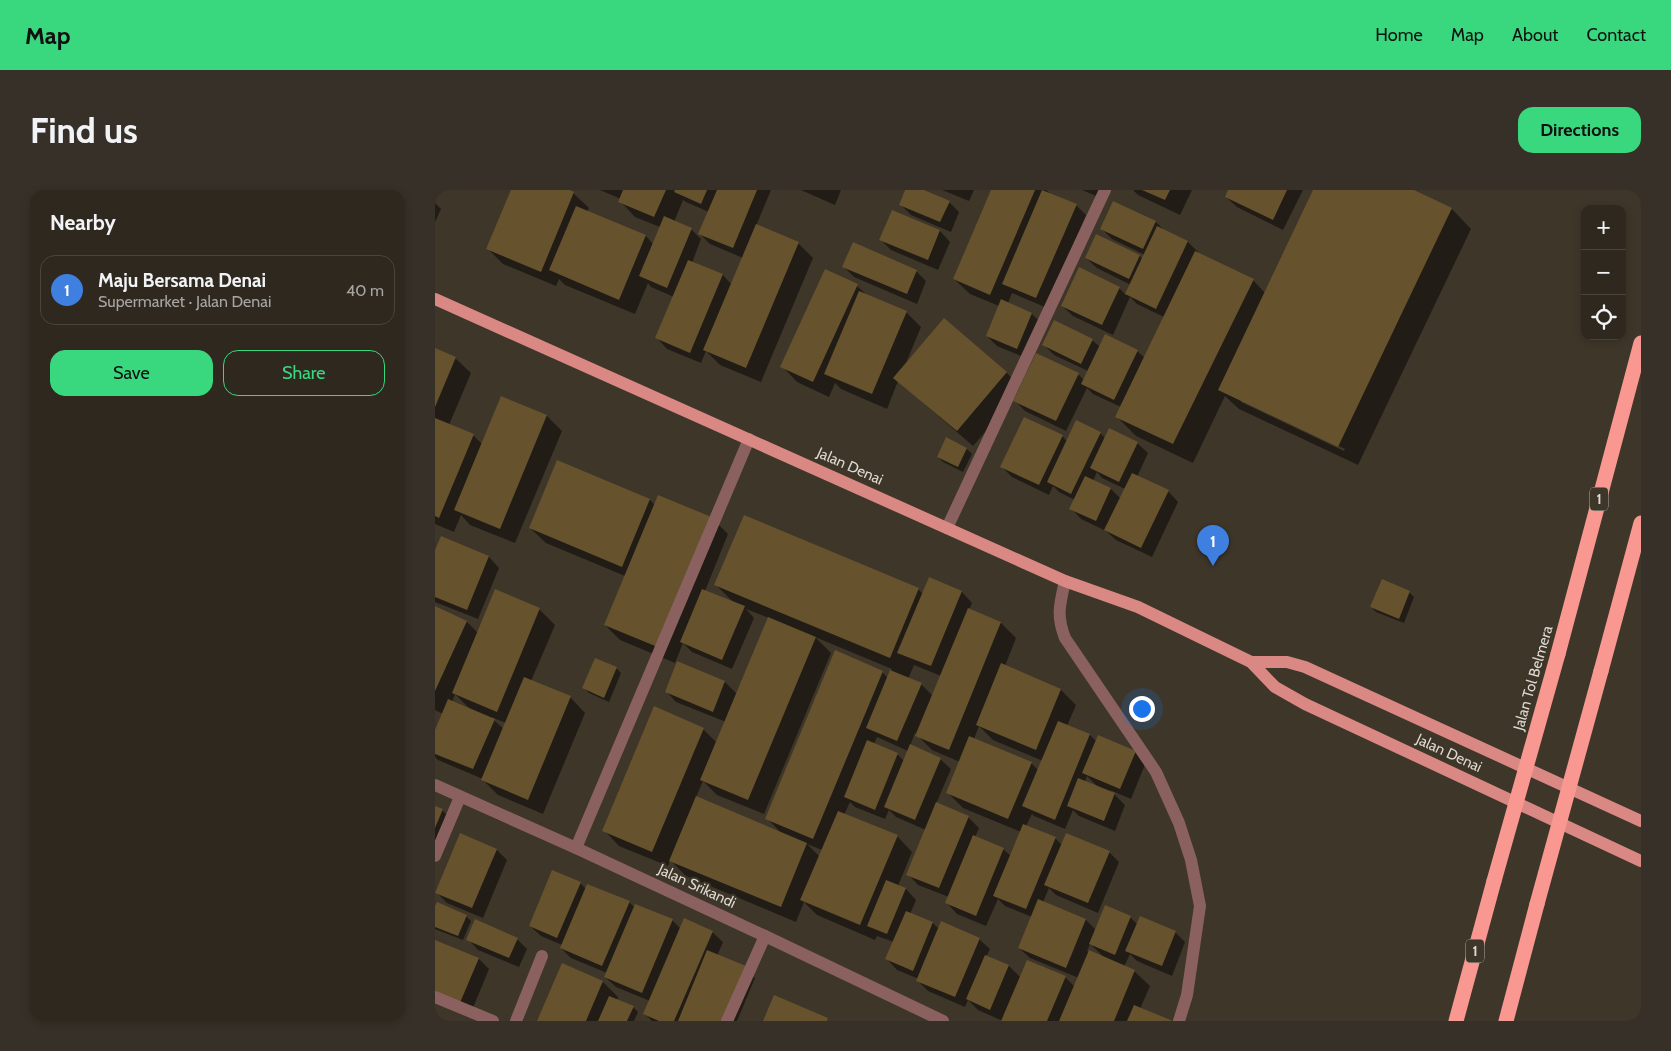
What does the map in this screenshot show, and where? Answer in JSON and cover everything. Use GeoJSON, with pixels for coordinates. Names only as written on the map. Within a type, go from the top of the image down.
{"type":"FeatureCollection","features":[{"type":"Feature","properties":{"kind":"highway","name":"Jalan Tol Belmera"},"geometry":{"type":"LineString","coordinates":[[1456,1021],[1558,654],[1641,343]]}},
{"type":"Feature","properties":{"kind":"highway"},"geometry":{"type":"LineString","coordinates":[[1506,1021],[1641,523]]}},
{"type":"Feature","properties":{"kind":"main road","name":"Jalan Denai"},"geometry":{"type":"LineString","coordinates":[[435,299],[1065,581],[1138,607],[1251,662],[1275,687],[1305,704],[1641,861]]}},
{"type":"Feature","properties":{"kind":"main road","name":"Jalan Denai"},"geometry":{"type":"LineString","coordinates":[[1251,662],[1287,662],[1305,667],[1641,821]]}},
{"type":"Feature","properties":{"kind":"street"},"geometry":{"type":"LineString","coordinates":[[947,528],[1105,190]]}},
{"type":"Feature","properties":{"kind":"street"},"geometry":{"type":"LineString","coordinates":[[576,848],[749,439]]}},
{"type":"Feature","properties":{"kind":"street"},"geometry":{"type":"LineString","coordinates":[[1065,581],[1059,610],[1059,624],[1065,638],[1156,772],[1179,823],[1191,860],[1200,906],[1187,995],[1179,1021]]}},
{"type":"Feature","properties":{"kind":"street","name":"Jalan Srikandi"},"geometry":{"type":"LineString","coordinates":[[435,785],[765,936],[922,1016],[943,1021]]}},
{"type":"Feature","properties":{"kind":"street"},"geometry":{"type":"LineString","coordinates":[[435,856],[460,797]]}},
{"type":"Feature","properties":{"kind":"street"},"geometry":{"type":"LineString","coordinates":[[727,1021],[765,936]]}},
{"type":"Feature","properties":{"kind":"street"},"geometry":{"type":"LineString","coordinates":[[516,1021],[542,956]]}},
{"type":"Feature","properties":{"kind":"street"},"geometry":{"type":"LineString","coordinates":[[435,997],[493,1021]]}},
{"type":"Feature","properties":{"kind":"building"},"geometry":{"type":"Polygon","coordinates":[[[511,190],[570,190],[574,192],[541,272],[486,249],[511,190]]]}},
{"type":"Feature","properties":{"kind":"building"},"geometry":{"type":"Polygon","coordinates":[[[623,190],[666,190],[654,217],[618,202],[623,190]]]}},
{"type":"Feature","properties":{"kind":"building"},"geometry":{"type":"Polygon","coordinates":[[[675,190],[707,190],[701,204],[674,192],[675,190]]]}},
{"type":"Feature","properties":{"kind":"building"},"geometry":{"type":"Polygon","coordinates":[[[717,190],[757,190],[733,248],[698,234],[717,190]]]}},
{"type":"Feature","properties":{"kind":"building"},"geometry":{"type":"Polygon","coordinates":[[[905,190],[924,190],[950,201],[940,222],[899,205],[905,190]]]}},
{"type":"Feature","properties":{"kind":"building"},"geometry":{"type":"Polygon","coordinates":[[[991,190],[1035,190],[990,295],[953,279],[991,190]]]}},
{"type":"Feature","properties":{"kind":"building"},"geometry":{"type":"Polygon","coordinates":[[[1042,190],[1077,204],[1036,298],[1002,284],[1042,190]]]}},
{"type":"Feature","properties":{"kind":"building"},"geometry":{"type":"Polygon","coordinates":[[[1142,190],[1170,190],[1165,200],[1142,190]]]}},
{"type":"Feature","properties":{"kind":"building"},"geometry":{"type":"Polygon","coordinates":[[[1228,190],[1287,190],[1273,220],[1225,197],[1228,190]]]}},
{"type":"Feature","properties":{"kind":"building"},"geometry":{"type":"Polygon","coordinates":[[[1313,190],[1414,190],[1452,208],[1338,447],[1218,390],[1313,190]]]}},
{"type":"Feature","properties":{"kind":"building"},"geometry":{"type":"Polygon","coordinates":[[[1113,201],[1156,221],[1143,249],[1100,229],[1113,201]]]}},
{"type":"Feature","properties":{"kind":"building"},"geometry":{"type":"Polygon","coordinates":[[[576,206],[646,235],[619,300],[549,270],[576,206]]]}},
{"type":"Feature","properties":{"kind":"building"},"geometry":{"type":"Polygon","coordinates":[[[892,210],[940,230],[928,260],[879,240],[892,210]]]}},
{"type":"Feature","properties":{"kind":"building"},"geometry":{"type":"Polygon","coordinates":[[[664,216],[692,228],[667,288],[639,276],[664,216]]]}},
{"type":"Feature","properties":{"kind":"building"},"geometry":{"type":"Polygon","coordinates":[[[756,224],[799,242],[746,368],[703,350],[756,224]]]}},
{"type":"Feature","properties":{"kind":"building"},"geometry":{"type":"Polygon","coordinates":[[[1157,226],[1188,241],[1156,309],[1125,294],[1157,226]]]}},
{"type":"Feature","properties":{"kind":"building"},"geometry":{"type":"Polygon","coordinates":[[[1096,234],[1140,255],[1129,279],[1085,258],[1096,234]]]}},
{"type":"Feature","properties":{"kind":"building"},"geometry":{"type":"Polygon","coordinates":[[[853,242],[917,270],[907,294],[842,267],[853,242]]]}},
{"type":"Feature","properties":{"kind":"building"},"geometry":{"type":"Polygon","coordinates":[[[1195,251],[1254,279],[1173,444],[1115,417],[1195,251]]]}},
{"type":"Feature","properties":{"kind":"building"},"geometry":{"type":"Polygon","coordinates":[[[688,260],[723,274],[690,353],[655,338],[688,260]]]}},
{"type":"Feature","properties":{"kind":"building"},"geometry":{"type":"Polygon","coordinates":[[[1079,267],[1120,287],[1102,325],[1061,306],[1079,267]]]}},
{"type":"Feature","properties":{"kind":"building"},"geometry":{"type":"Polygon","coordinates":[[[825,269],[858,284],[813,382],[780,367],[825,269]]]}},
{"type":"Feature","properties":{"kind":"building"},"geometry":{"type":"Polygon","coordinates":[[[859,291],[907,311],[872,394],[824,374],[859,291]]]}},
{"type":"Feature","properties":{"kind":"building"},"geometry":{"type":"Polygon","coordinates":[[[1001,299],[1032,313],[1017,349],[986,336],[1001,299]]]}},
{"type":"Feature","properties":{"kind":"building"},"geometry":{"type":"Polygon","coordinates":[[[944,318],[1007,372],[957,431],[893,378],[944,318]]]}},
{"type":"Feature","properties":{"kind":"building"},"geometry":{"type":"Polygon","coordinates":[[[1054,320],[1093,339],[1081,364],[1042,345],[1054,320]]]}},
{"type":"Feature","properties":{"kind":"building"},"geometry":{"type":"Polygon","coordinates":[[[1105,334],[1138,350],[1114,400],[1081,384],[1105,334]]]}},
{"type":"Feature","properties":{"kind":"building"},"geometry":{"type":"Polygon","coordinates":[[[435,348],[456,357],[435,407],[435,348]]]}},
{"type":"Feature","properties":{"kind":"building"},"geometry":{"type":"Polygon","coordinates":[[[1036,353],[1079,373],[1056,421],[1013,401],[1036,353]]]}},
{"type":"Feature","properties":{"kind":"building"},"geometry":{"type":"Polygon","coordinates":[[[501,396],[547,415],[500,529],[454,510],[501,396]]]}},
{"type":"Feature","properties":{"kind":"building"},"geometry":{"type":"Polygon","coordinates":[[[1024,417],[1063,435],[1039,485],[1000,467],[1024,417]]]}},
{"type":"Feature","properties":{"kind":"building"},"geometry":{"type":"Polygon","coordinates":[[[435,418],[474,434],[439,518],[435,516],[435,418]]]}},
{"type":"Feature","properties":{"kind":"building"},"geometry":{"type":"Polygon","coordinates":[[[1076,420],[1101,432],[1071,494],[1047,482],[1076,420]]]}},
{"type":"Feature","properties":{"kind":"building"},"geometry":{"type":"Polygon","coordinates":[[[1109,428],[1138,442],[1119,482],[1090,468],[1109,428]]]}},
{"type":"Feature","properties":{"kind":"building"},"geometry":{"type":"Polygon","coordinates":[[[946,437],[967,448],[958,467],[937,457],[946,437]]]}},
{"type":"Feature","properties":{"kind":"building"},"geometry":{"type":"Polygon","coordinates":[[[557,460],[650,499],[622,567],[529,528],[557,460]]]}},
{"type":"Feature","properties":{"kind":"building"},"geometry":{"type":"Polygon","coordinates":[[[1132,473],[1169,490],[1141,548],[1104,530],[1132,473]]]}},
{"type":"Feature","properties":{"kind":"building"},"geometry":{"type":"Polygon","coordinates":[[[1085,476],[1111,488],[1096,521],[1069,509],[1085,476]]]}},
{"type":"Feature","properties":{"kind":"building"},"geometry":{"type":"Polygon","coordinates":[[[658,495],[714,518],[660,648],[604,625],[658,495]]]}},
{"type":"Feature","properties":{"kind":"building"},"geometry":{"type":"Polygon","coordinates":[[[744,515],[919,588],[890,658],[714,585],[744,515]]]}},
{"type":"Feature","properties":{"kind":"building"},"geometry":{"type":"Polygon","coordinates":[[[441,536],[489,556],[467,610],[435,597],[435,550],[441,536]]]}},
{"type":"Feature","properties":{"kind":"building"},"geometry":{"type":"Polygon","coordinates":[[[929,577],[962,591],[931,666],[897,653],[929,577]]]}},
{"type":"Feature","properties":{"kind":"building"},"geometry":{"type":"Polygon","coordinates":[[[1382,579],[1410,591],[1399,619],[1370,607],[1382,579]]]}},
{"type":"Feature","properties":{"kind":"building"},"geometry":{"type":"Polygon","coordinates":[[[495,589],[540,608],[497,712],[452,693],[495,589]]]}},
{"type":"Feature","properties":{"kind":"building"},"geometry":{"type":"Polygon","coordinates":[[[702,589],[745,606],[722,660],[680,642],[702,589]]]}},
{"type":"Feature","properties":{"kind":"building"},"geometry":{"type":"Polygon","coordinates":[[[435,606],[467,621],[435,691],[435,606]]]}},
{"type":"Feature","properties":{"kind":"building"},"geometry":{"type":"Polygon","coordinates":[[[968,608],[1001,622],[949,750],[915,736],[968,608]]]}},
{"type":"Feature","properties":{"kind":"building"},"geometry":{"type":"Polygon","coordinates":[[[768,617],[816,637],[748,800],[700,780],[768,617]]]}},
{"type":"Feature","properties":{"kind":"building"},"geometry":{"type":"Polygon","coordinates":[[[835,650],[883,671],[813,839],[765,819],[835,650]]]}},
{"type":"Feature","properties":{"kind":"building"},"geometry":{"type":"Polygon","coordinates":[[[595,658],[617,667],[604,698],[582,688],[595,658]]]}},
{"type":"Feature","properties":{"kind":"building"},"geometry":{"type":"Polygon","coordinates":[[[677,661],[725,681],[713,712],[665,692],[677,661]]]}},
{"type":"Feature","properties":{"kind":"building"},"geometry":{"type":"Polygon","coordinates":[[[1001,663],[1061,689],[1036,750],[976,725],[1001,663]]]}},
{"type":"Feature","properties":{"kind":"building"},"geometry":{"type":"Polygon","coordinates":[[[890,670],[922,683],[897,741],[866,728],[890,670]]]}},
{"type":"Feature","properties":{"kind":"building"},"geometry":{"type":"Polygon","coordinates":[[[524,677],[571,696],[528,800],[481,780],[524,677]]]}},
{"type":"Feature","properties":{"kind":"building"},"geometry":{"type":"Polygon","coordinates":[[[448,699],[495,719],[473,769],[435,754],[435,730],[448,699]]]}},
{"type":"Feature","properties":{"kind":"building"},"geometry":{"type":"Polygon","coordinates":[[[654,706],[704,728],[652,852],[602,831],[654,706]]]}},
{"type":"Feature","properties":{"kind":"building"},"geometry":{"type":"Polygon","coordinates":[[[1058,721],[1090,734],[1055,820],[1022,806],[1058,721]]]}},
{"type":"Feature","properties":{"kind":"building"},"geometry":{"type":"Polygon","coordinates":[[[1098,735],[1136,751],[1120,789],[1082,773],[1098,735]]]}},
{"type":"Feature","properties":{"kind":"building"},"geometry":{"type":"Polygon","coordinates":[[[969,736],[1032,762],[1008,819],[946,793],[969,736]]]}},
{"type":"Feature","properties":{"kind":"building"},"geometry":{"type":"Polygon","coordinates":[[[867,740],[898,753],[875,810],[844,797],[867,740]]]}},
{"type":"Feature","properties":{"kind":"building"},"geometry":{"type":"Polygon","coordinates":[[[910,744],[941,758],[915,820],[884,807],[910,744]]]}},
{"type":"Feature","properties":{"kind":"building"},"geometry":{"type":"Polygon","coordinates":[[[1078,778],[1115,793],[1104,821],[1067,806],[1078,778]]]}},
{"type":"Feature","properties":{"kind":"building"},"geometry":{"type":"Polygon","coordinates":[[[696,796],[807,843],[781,907],[669,861],[696,796]]]}},
{"type":"Feature","properties":{"kind":"building"},"geometry":{"type":"Polygon","coordinates":[[[936,802],[969,816],[939,888],[906,875],[936,802]]]}},
{"type":"Feature","properties":{"kind":"building"},"geometry":{"type":"Polygon","coordinates":[[[435,806],[443,809],[435,828],[435,806]]]}},
{"type":"Feature","properties":{"kind":"building"},"geometry":{"type":"Polygon","coordinates":[[[838,811],[898,835],[860,925],[800,900],[838,811]]]}},
{"type":"Feature","properties":{"kind":"building"},"geometry":{"type":"Polygon","coordinates":[[[1023,824],[1056,837],[1026,909],[993,896],[1023,824]]]}},
{"type":"Feature","properties":{"kind":"building"},"geometry":{"type":"Polygon","coordinates":[[[460,833],[497,849],[472,908],[435,893],[460,833]]]}},
{"type":"Feature","properties":{"kind":"building"},"geometry":{"type":"Polygon","coordinates":[[[1066,833],[1110,851],[1088,903],[1044,885],[1066,833]]]}},
{"type":"Feature","properties":{"kind":"building"},"geometry":{"type":"Polygon","coordinates":[[[973,835],[1004,848],[976,916],[945,903],[973,835]]]}},
{"type":"Feature","properties":{"kind":"building"},"geometry":{"type":"Polygon","coordinates":[[[552,870],[581,882],[557,938],[529,926],[552,870]]]}},
{"type":"Feature","properties":{"kind":"building"},"geometry":{"type":"Polygon","coordinates":[[[886,880],[906,888],[887,934],[867,926],[886,880]]]}},
{"type":"Feature","properties":{"kind":"building"},"geometry":{"type":"Polygon","coordinates":[[[587,884],[630,901],[602,966],[560,948],[587,884]]]}},
{"type":"Feature","properties":{"kind":"building"},"geometry":{"type":"Polygon","coordinates":[[[1038,899],[1086,919],[1066,968],[1018,948],[1038,899]]]}},
{"type":"Feature","properties":{"kind":"building"},"geometry":{"type":"Polygon","coordinates":[[[437,902],[467,915],[458,936],[435,927],[435,906],[437,902]]]}},
{"type":"Feature","properties":{"kind":"building"},"geometry":{"type":"Polygon","coordinates":[[[635,904],[673,919],[642,993],[604,977],[635,904]]]}},
{"type":"Feature","properties":{"kind":"building"},"geometry":{"type":"Polygon","coordinates":[[[1105,905],[1131,916],[1115,955],[1089,944],[1105,905]]]}},
{"type":"Feature","properties":{"kind":"building"},"geometry":{"type":"Polygon","coordinates":[[[906,911],[933,922],[913,971],[885,959],[906,911]]]}},
{"type":"Feature","properties":{"kind":"building"},"geometry":{"type":"Polygon","coordinates":[[[1140,916],[1176,931],[1162,966],[1125,951],[1140,916]]]}},
{"type":"Feature","properties":{"kind":"building"},"geometry":{"type":"Polygon","coordinates":[[[684,918],[713,931],[674,1021],[659,1021],[643,1014],[684,918]]]}},
{"type":"Feature","properties":{"kind":"building"},"geometry":{"type":"Polygon","coordinates":[[[475,919],[518,938],[509,958],[466,940],[475,919]]]}},
{"type":"Feature","properties":{"kind":"building"},"geometry":{"type":"Polygon","coordinates":[[[941,921],[980,938],[955,997],[916,981],[941,921]]]}},
{"type":"Feature","properties":{"kind":"building"},"geometry":{"type":"Polygon","coordinates":[[[435,940],[479,958],[459,1005],[435,995],[435,940]]]}},
{"type":"Feature","properties":{"kind":"building"},"geometry":{"type":"Polygon","coordinates":[[[707,950],[746,966],[722,1021],[678,1021],[707,950]]]}},
{"type":"Feature","properties":{"kind":"building"},"geometry":{"type":"Polygon","coordinates":[[[1089,950],[1135,970],[1114,1021],[1059,1021],[1089,950]]]}},
{"type":"Feature","properties":{"kind":"building"},"geometry":{"type":"Polygon","coordinates":[[[985,955],[1009,965],[990,1010],[966,999],[985,955]]]}},
{"type":"Feature","properties":{"kind":"building"},"geometry":{"type":"Polygon","coordinates":[[[1027,960],[1066,976],[1047,1021],[1001,1021],[1027,960]]]}},
{"type":"Feature","properties":{"kind":"building"},"geometry":{"type":"Polygon","coordinates":[[[562,963],[603,981],[586,1021],[537,1021],[562,963]]]}},
{"type":"Feature","properties":{"kind":"building"},"geometry":{"type":"Polygon","coordinates":[[[774,995],[828,1018],[827,1021],[763,1021],[774,995]]]}},
{"type":"Feature","properties":{"kind":"building"},"geometry":{"type":"Polygon","coordinates":[[[609,996],[634,1006],[627,1021],[598,1021],[609,996]]]}},
{"type":"Feature","properties":{"kind":"building"},"geometry":{"type":"Polygon","coordinates":[[[1134,1005],[1173,1021],[1127,1021],[1134,1005]]]}},
{"type":"Feature","properties":{"kind":"place","name":"Maju Bersama Denai"},"geometry":{"type":"Point","coordinates":[1213,566]}}]}
